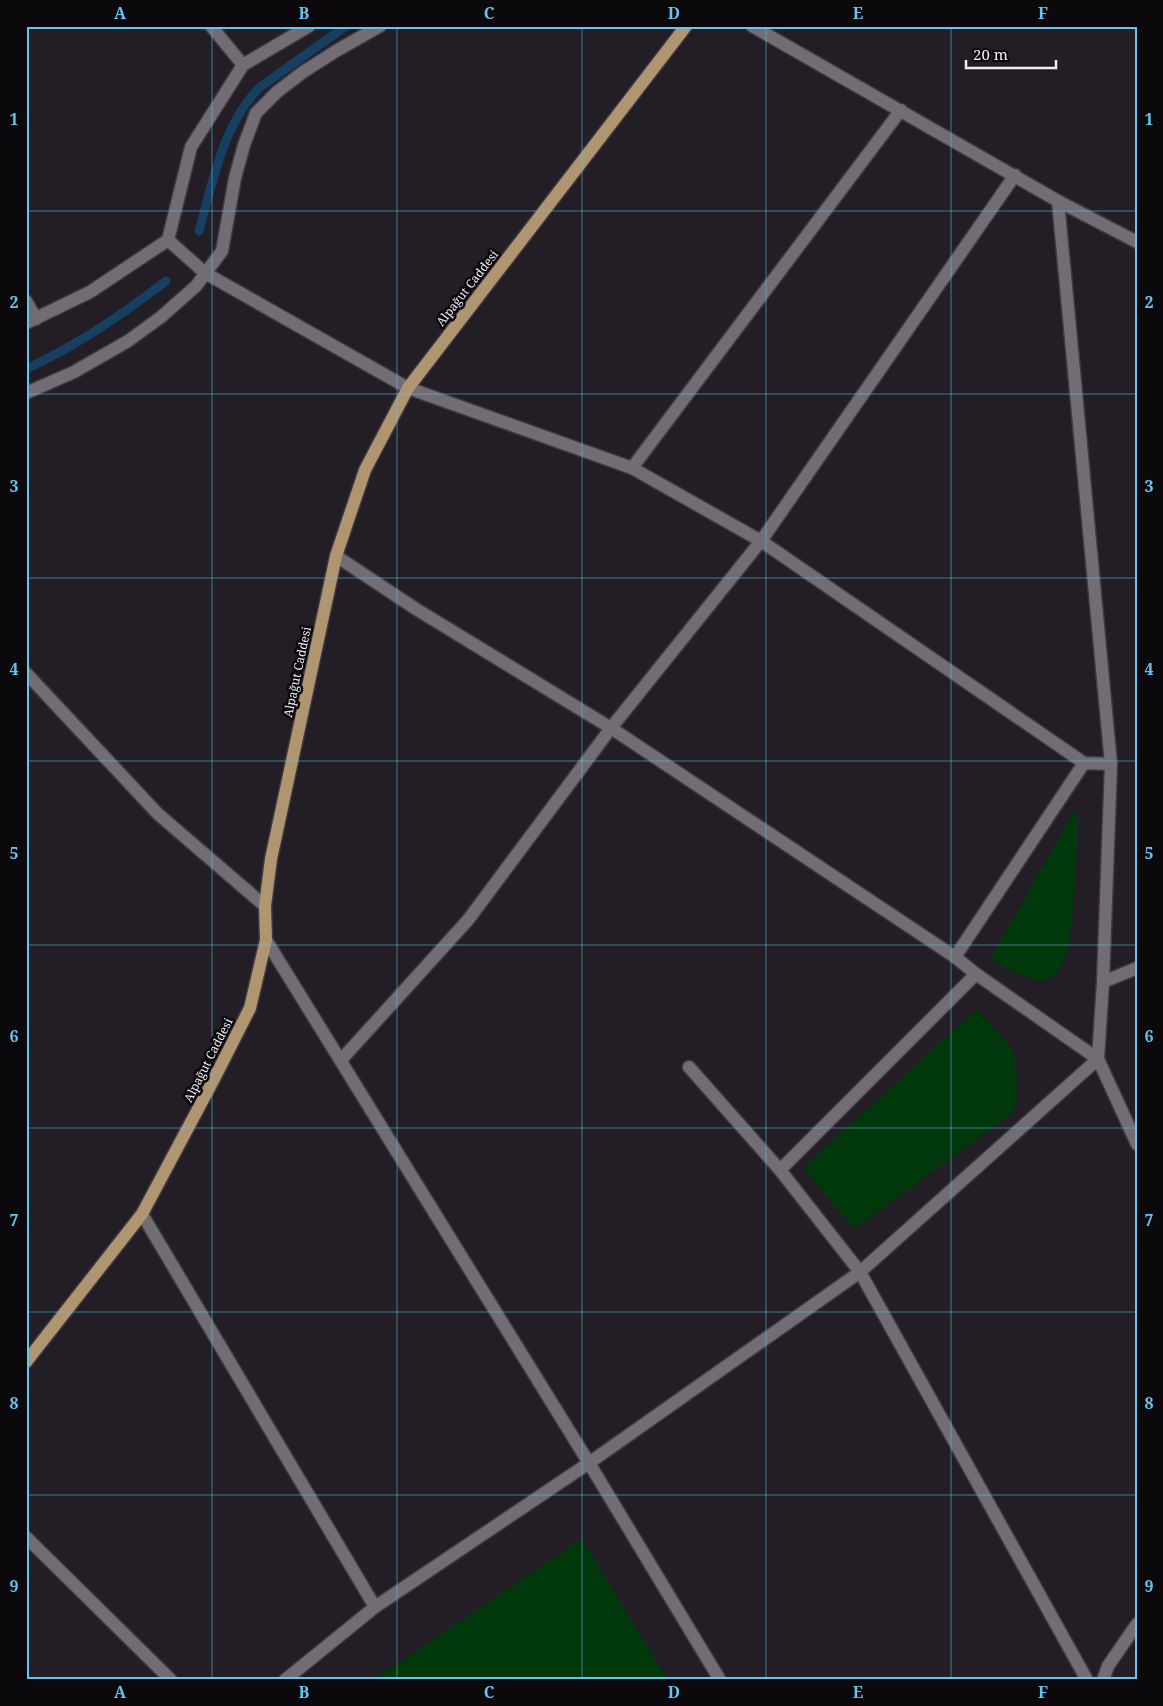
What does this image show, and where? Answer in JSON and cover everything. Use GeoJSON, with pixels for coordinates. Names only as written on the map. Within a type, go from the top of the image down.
{"type":"FeatureCollection","features":[{"type":"Feature","properties":{"kind":"main road","name":"Alpağut Caddesi"},"geometry":{"type":"LineString","coordinates":[[26,1362],[142,1214],[250,1008],[266,940],[265,906],[271,859],[336,556],[365,470],[408,388],[686,26]]}},
{"type":"Feature","properties":{"kind":"street"},"geometry":{"type":"LineString","coordinates":[[211,26],[243,65]]}},
{"type":"Feature","properties":{"kind":"street"},"geometry":{"type":"LineString","coordinates":[[26,301],[31,321],[90,292],[168,240],[191,147],[243,65],[309,26]]}},
{"type":"Feature","properties":{"kind":"street"},"geometry":{"type":"LineString","coordinates":[[26,393],[74,372],[128,340],[161,317],[196,286],[222,250],[235,178],[244,145],[256,113],[277,92],[303,72],[380,26]]}},
{"type":"Feature","properties":{"kind":"street"},"geometry":{"type":"LineString","coordinates":[[752,26],[1058,201],[1137,242]]}},
{"type":"Feature","properties":{"kind":"street"},"geometry":{"type":"LineString","coordinates":[[632,468],[901,110]]}},
{"type":"Feature","properties":{"kind":"street"},"geometry":{"type":"LineString","coordinates":[[341,1060],[468,920],[611,728],[761,541],[1014,175]]}},
{"type":"Feature","properties":{"kind":"street"},"geometry":{"type":"LineString","coordinates":[[1058,201],[1111,764],[1103,982],[1098,1059],[1137,1144]]}},
{"type":"Feature","properties":{"kind":"street"},"geometry":{"type":"LineString","coordinates":[[168,240],[205,273],[408,388],[632,468],[761,541],[1084,763],[1111,764]]}},
{"type":"Feature","properties":{"kind":"street"},"geometry":{"type":"LineString","coordinates":[[336,556],[416,609],[611,728],[955,957],[976,974],[1098,1059]]}},
{"type":"Feature","properties":{"kind":"street"},"geometry":{"type":"LineString","coordinates":[[26,673],[158,814],[265,906]]}},
{"type":"Feature","properties":{"kind":"street"},"geometry":{"type":"LineString","coordinates":[[955,957],[1084,763]]}},
{"type":"Feature","properties":{"kind":"street"},"geometry":{"type":"LineString","coordinates":[[266,940],[589,1463],[720,1680]]}},
{"type":"Feature","properties":{"kind":"street"},"geometry":{"type":"LineString","coordinates":[[1103,982],[1137,968]]}},
{"type":"Feature","properties":{"kind":"street"},"geometry":{"type":"LineString","coordinates":[[780,1170],[976,974]]}},
{"type":"Feature","properties":{"kind":"street"},"geometry":{"type":"LineString","coordinates":[[286,1680],[375,1607],[589,1463],[860,1272],[1098,1059]]}},
{"type":"Feature","properties":{"kind":"street"},"geometry":{"type":"LineString","coordinates":[[689,1067],[780,1170],[860,1272],[1087,1680]]}},
{"type":"Feature","properties":{"kind":"street"},"geometry":{"type":"LineString","coordinates":[[142,1214],[375,1607]]}},
{"type":"Feature","properties":{"kind":"street"},"geometry":{"type":"LineString","coordinates":[[26,1537],[171,1680]]}},
{"type":"Feature","properties":{"kind":"street"},"geometry":{"type":"LineString","coordinates":[[1103,1680],[1108,1666],[1137,1624]]}},
{"type":"Feature","properties":{"kind":"green space"},"geometry":{"type":"Polygon","coordinates":[[[1074,811],[1078,816],[1077,850],[1069,945],[1059,972],[1042,982],[1015,973],[990,959],[1074,811]]]}},
{"type":"Feature","properties":{"kind":"green space"},"geometry":{"type":"Polygon","coordinates":[[[977,1009],[1013,1050],[1018,1083],[1014,1112],[854,1229],[803,1168],[977,1009]]]}},
{"type":"Feature","properties":{"kind":"green space"},"geometry":{"type":"Polygon","coordinates":[[[582,1539],[668,1680],[373,1680],[582,1539]]]}},
{"type":"Feature","properties":{"kind":"waterway"},"geometry":{"type":"LineString","coordinates":[[199,231],[221,154],[228,136],[247,102],[260,87],[346,26]]}},
{"type":"Feature","properties":{"kind":"waterway"},"geometry":{"type":"LineString","coordinates":[[26,369],[98,329],[166,281]]}}]}
